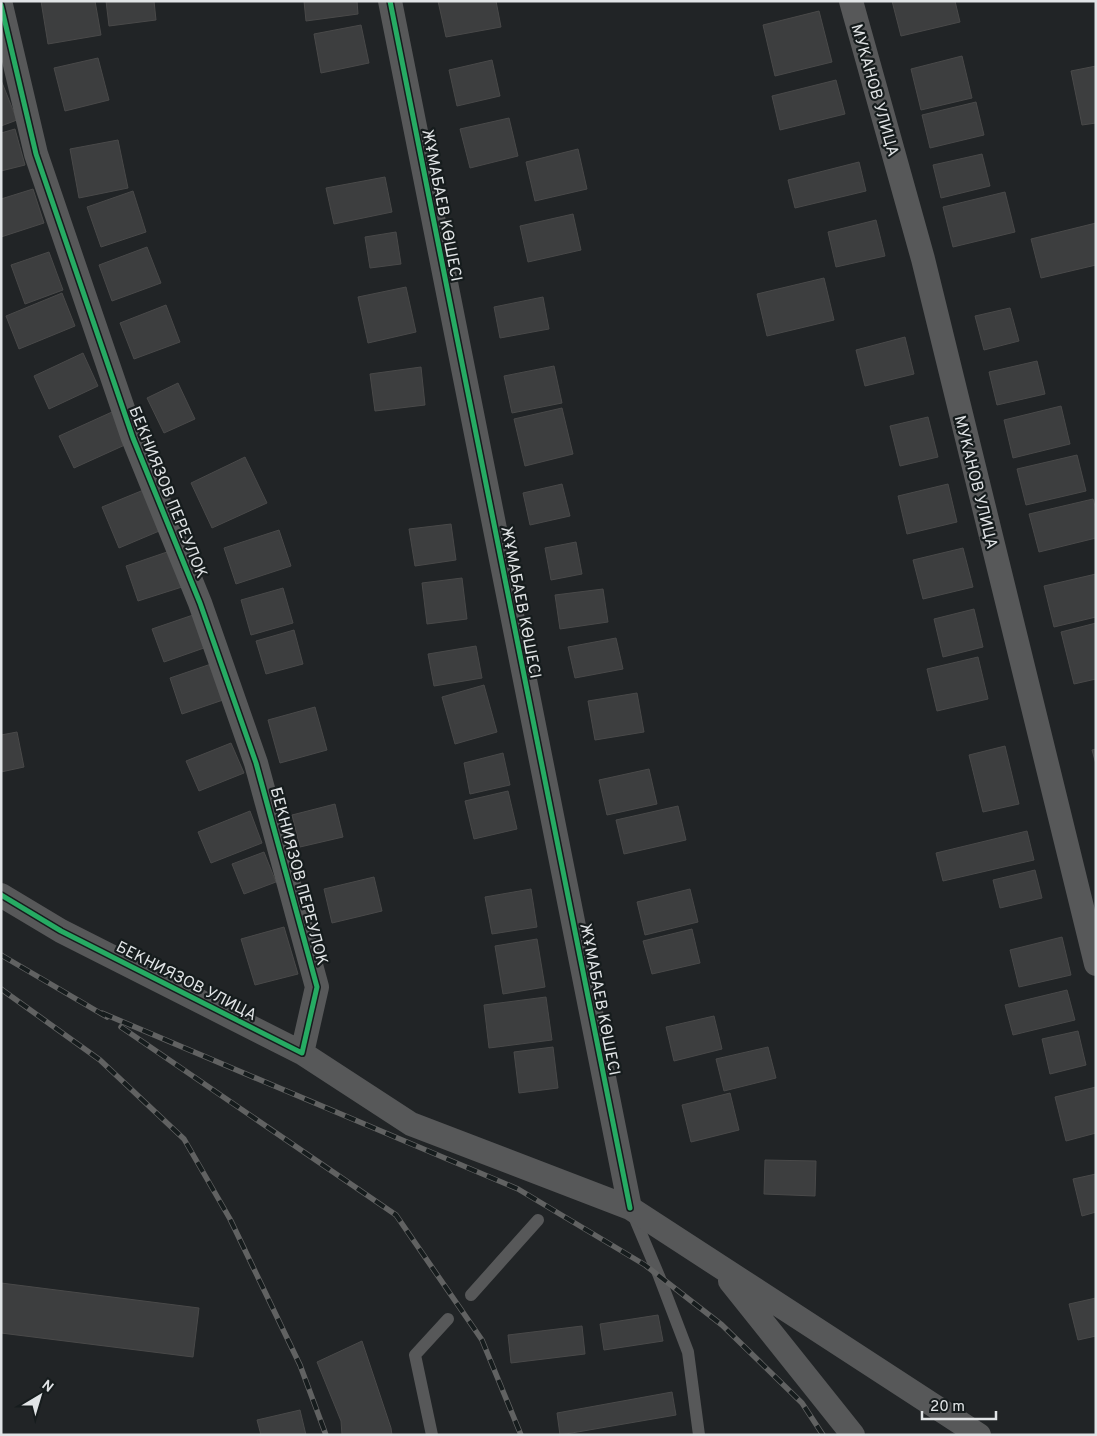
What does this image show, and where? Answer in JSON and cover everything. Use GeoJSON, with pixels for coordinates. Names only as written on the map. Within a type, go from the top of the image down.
{"type":"FeatureCollection","features":[{"type":"Feature","properties":{"kind":"street","name":"ЖҰМАБАЕВ КӨШЕСІ"},"geometry":{"type":"LineString","coordinates":[[390,1],[630,1208]]}},
{"type":"Feature","properties":{"kind":"street","name":"МУКАНОВ УЛИЦА"},"geometry":{"type":"LineString","coordinates":[[851,1],[922,259],[1096,964]]}},
{"type":"Feature","properties":{"kind":"street","name":"БЕКНИЯЗОВ ПЕРЕУЛОК"},"geometry":{"type":"LineString","coordinates":[[1,5],[36,154],[133,438],[200,603],[256,763],[316,987],[302,1053]]}},
{"type":"Feature","properties":{"kind":"street","name":"БЕКНИЯЗОВ УЛИЦА"},"geometry":{"type":"LineString","coordinates":[[1,895],[61,931],[302,1053],[411,1124],[566,1190],[630,1208],[979,1435]]}},
{"type":"Feature","properties":{"kind":"street"},"geometry":{"type":"LineString","coordinates":[[716,1264],[853,1435]]}},
{"type":"Feature","properties":{"kind":"lane"},"geometry":{"type":"LineString","coordinates":[[630,1208],[688,1352],[699,1435]]}},
{"type":"Feature","properties":{"kind":"lane"},"geometry":{"type":"LineString","coordinates":[[471,1294],[538,1220]]}},
{"type":"Feature","properties":{"kind":"lane"},"geometry":{"type":"LineString","coordinates":[[432,1435],[415,1356],[448,1319]]}},
{"type":"Feature","properties":{"kind":"building"},"geometry":{"type":"Polygon","coordinates":[[[41,1],[95,1],[101,35],[48,44],[41,1]]]}},
{"type":"Feature","properties":{"kind":"building"},"geometry":{"type":"Polygon","coordinates":[[[106,1],[154,1],[156,20],[109,26],[106,1]]]}},
{"type":"Feature","properties":{"kind":"building"},"geometry":{"type":"Polygon","coordinates":[[[304,1],[357,1],[358,14],[306,21],[304,1]]]}},
{"type":"Feature","properties":{"kind":"building"},"geometry":{"type":"Polygon","coordinates":[[[438,1],[496,1],[501,27],[446,37],[438,1]]]}},
{"type":"Feature","properties":{"kind":"building"},"geometry":{"type":"Polygon","coordinates":[[[892,1],[955,1],[960,22],[901,36],[892,1]]]}},
{"type":"Feature","properties":{"kind":"building"},"geometry":{"type":"Polygon","coordinates":[[[819,11],[832,62],[775,76],[763,25],[819,11]]]}},
{"type":"Feature","properties":{"kind":"building"},"geometry":{"type":"Polygon","coordinates":[[[361,25],[369,63],[321,73],[314,34],[361,25]]]}},
{"type":"Feature","properties":{"kind":"building"},"geometry":{"type":"Polygon","coordinates":[[[962,56],[972,98],[921,110],[911,69],[962,56]]]}},
{"type":"Feature","properties":{"kind":"building"},"geometry":{"type":"Polygon","coordinates":[[[98,58],[109,100],[65,111],[54,68],[98,58]]]}},
{"type":"Feature","properties":{"kind":"building"},"geometry":{"type":"Polygon","coordinates":[[[492,60],[500,96],[457,106],[449,70],[492,60]]]}},
{"type":"Feature","properties":{"kind":"building"},"geometry":{"type":"Polygon","coordinates":[[[1096,66],[1096,123],[1082,125],[1071,71],[1096,66]]]}},
{"type":"Feature","properties":{"kind":"building"},"geometry":{"type":"Polygon","coordinates":[[[1,80],[17,120],[1,126],[1,80]]]}},
{"type":"Feature","properties":{"kind":"building"},"geometry":{"type":"Polygon","coordinates":[[[836,80],[845,114],[780,130],[772,96],[836,80]]]}},
{"type":"Feature","properties":{"kind":"building"},"geometry":{"type":"Polygon","coordinates":[[[976,102],[984,135],[930,148],[922,115],[976,102]]]}},
{"type":"Feature","properties":{"kind":"building"},"geometry":{"type":"Polygon","coordinates":[[[509,118],[518,156],[470,168],[460,129],[509,118]]]}},
{"type":"Feature","properties":{"kind":"building"},"geometry":{"type":"Polygon","coordinates":[[[15,129],[25,165],[1,171],[1,133],[15,129]]]}},
{"type":"Feature","properties":{"kind":"building"},"geometry":{"type":"Polygon","coordinates":[[[118,140],[128,188],[79,198],[70,149],[118,140]]]}},
{"type":"Feature","properties":{"kind":"building"},"geometry":{"type":"Polygon","coordinates":[[[578,149],[587,189],[535,201],[526,162],[578,149]]]}},
{"type":"Feature","properties":{"kind":"building"},"geometry":{"type":"Polygon","coordinates":[[[982,154],[990,186],[941,198],[933,165],[982,154]]]}},
{"type":"Feature","properties":{"kind":"building"},"geometry":{"type":"Polygon","coordinates":[[[859,162],[866,191],[795,208],[788,180],[859,162]]]}},
{"type":"Feature","properties":{"kind":"building"},"geometry":{"type":"Polygon","coordinates":[[[385,177],[392,212],[334,224],[326,188],[385,177]]]}},
{"type":"Feature","properties":{"kind":"building"},"geometry":{"type":"Polygon","coordinates":[[[33,189],[44,223],[1,237],[1,199],[33,189]]]}},
{"type":"Feature","properties":{"kind":"building"},"geometry":{"type":"Polygon","coordinates":[[[133,191],[146,232],[101,247],[87,207],[133,191]]]}},
{"type":"Feature","properties":{"kind":"building"},"geometry":{"type":"Polygon","coordinates":[[[1005,192],[1015,232],[953,247],[943,207],[1005,192]]]}},
{"type":"Feature","properties":{"kind":"building"},"geometry":{"type":"Polygon","coordinates":[[[573,214],[581,250],[528,262],[520,226],[573,214]]]}},
{"type":"Feature","properties":{"kind":"building"},"geometry":{"type":"Polygon","coordinates":[[[876,220],[885,256],[836,267],[828,232],[876,220]]]}},
{"type":"Feature","properties":{"kind":"building"},"geometry":{"type":"Polygon","coordinates":[[[1096,223],[1096,265],[1041,278],[1031,239],[1096,223]]]}},
{"type":"Feature","properties":{"kind":"building"},"geometry":{"type":"Polygon","coordinates":[[[396,232],[401,264],[370,268],[365,237],[396,232]]]}},
{"type":"Feature","properties":{"kind":"building"},"geometry":{"type":"Polygon","coordinates":[[[147,247],[161,283],[112,301],[99,265],[147,247]]]}},
{"type":"Feature","properties":{"kind":"building"},"geometry":{"type":"Polygon","coordinates":[[[49,252],[63,290],[25,304],[11,265],[49,252]]]}},
{"type":"Feature","properties":{"kind":"building"},"geometry":{"type":"Polygon","coordinates":[[[824,278],[834,320],[767,336],[757,294],[824,278]]]}},
{"type":"Feature","properties":{"kind":"building"},"geometry":{"type":"Polygon","coordinates":[[[406,287],[416,332],[368,343],[358,297],[406,287]]]}},
{"type":"Feature","properties":{"kind":"building"},"geometry":{"type":"Polygon","coordinates":[[[62,293],[75,326],[19,349],[6,316],[62,293]]]}},
{"type":"Feature","properties":{"kind":"building"},"geometry":{"type":"Polygon","coordinates":[[[543,297],[549,329],[500,338],[494,307],[543,297]]]}},
{"type":"Feature","properties":{"kind":"building"},"geometry":{"type":"Polygon","coordinates":[[[166,305],[180,342],[134,359],[120,323],[166,305]]]}},
{"type":"Feature","properties":{"kind":"building"},"geometry":{"type":"Polygon","coordinates":[[[1010,308],[1019,341],[984,350],[975,316],[1010,308]]]}},
{"type":"Feature","properties":{"kind":"building"},"geometry":{"type":"Polygon","coordinates":[[[905,337],[914,374],[865,386],[856,350],[905,337]]]}},
{"type":"Feature","properties":{"kind":"building"},"geometry":{"type":"Polygon","coordinates":[[[83,353],[98,386],[49,409],[34,376],[83,353]]]}},
{"type":"Feature","properties":{"kind":"building"},"geometry":{"type":"Polygon","coordinates":[[[1037,361],[1045,394],[997,405],[989,372],[1037,361]]]}},
{"type":"Feature","properties":{"kind":"building"},"geometry":{"type":"Polygon","coordinates":[[[554,366],[562,403],[512,413],[504,376],[554,366]]]}},
{"type":"Feature","properties":{"kind":"building"},"geometry":{"type":"Polygon","coordinates":[[[421,367],[425,405],[375,411],[370,374],[421,367]]]}},
{"type":"Feature","properties":{"kind":"building"},"geometry":{"type":"Polygon","coordinates":[[[178,383],[195,419],[164,433],[147,398],[178,383]]]}},
{"type":"Feature","properties":{"kind":"building"},"geometry":{"type":"Polygon","coordinates":[[[1061,406],[1070,444],[1013,458],[1004,420],[1061,406]]]}},
{"type":"Feature","properties":{"kind":"building"},"geometry":{"type":"Polygon","coordinates":[[[562,408],[573,454],[525,466],[514,419],[562,408]]]}},
{"type":"Feature","properties":{"kind":"building"},"geometry":{"type":"Polygon","coordinates":[[[112,412],[127,444],[74,468],[59,436],[112,412]]]}},
{"type":"Feature","properties":{"kind":"building"},"geometry":{"type":"Polygon","coordinates":[[[928,417],[938,457],[900,466],[890,426],[928,417]]]}},
{"type":"Feature","properties":{"kind":"building"},"geometry":{"type":"Polygon","coordinates":[[[1077,455],[1086,491],[1026,505],[1017,469],[1077,455]]]}},
{"type":"Feature","properties":{"kind":"building"},"geometry":{"type":"Polygon","coordinates":[[[245,457],[267,503],[212,528],[191,483],[245,457]]]}},
{"type":"Feature","properties":{"kind":"building"},"geometry":{"type":"Polygon","coordinates":[[[562,484],[570,516],[530,525],[523,493],[562,484]]]}},
{"type":"Feature","properties":{"kind":"building"},"geometry":{"type":"Polygon","coordinates":[[[948,484],[957,522],[907,534],[898,496],[948,484]]]}},
{"type":"Feature","properties":{"kind":"building"},"geometry":{"type":"Polygon","coordinates":[[[146,489],[164,529],[119,548],[102,507],[146,489]]]}},
{"type":"Feature","properties":{"kind":"building"},"geometry":{"type":"Polygon","coordinates":[[[1093,499],[1096,510],[1096,538],[1039,552],[1029,514],[1093,499]]]}},
{"type":"Feature","properties":{"kind":"building"},"geometry":{"type":"Polygon","coordinates":[[[451,524],[456,560],[415,566],[409,529],[451,524]]]}},
{"type":"Feature","properties":{"kind":"building"},"geometry":{"type":"Polygon","coordinates":[[[279,530],[291,566],[236,584],[224,548],[279,530]]]}},
{"type":"Feature","properties":{"kind":"building"},"geometry":{"type":"Polygon","coordinates":[[[576,542],[582,574],[551,580],[545,548],[576,542]]]}},
{"type":"Feature","properties":{"kind":"building"},"geometry":{"type":"Polygon","coordinates":[[[963,548],[973,587],[923,599],[913,560],[963,548]]]}},
{"type":"Feature","properties":{"kind":"building"},"geometry":{"type":"Polygon","coordinates":[[[170,551],[182,587],[138,601],[126,566],[170,551]]]}},
{"type":"Feature","properties":{"kind":"building"},"geometry":{"type":"Polygon","coordinates":[[[1096,574],[1096,617],[1054,627],[1044,586],[1096,574]]]}},
{"type":"Feature","properties":{"kind":"building"},"geometry":{"type":"Polygon","coordinates":[[[462,578],[467,619],[427,624],[422,583],[462,578]]]}},
{"type":"Feature","properties":{"kind":"building"},"geometry":{"type":"Polygon","coordinates":[[[283,588],[293,623],[251,635],[241,600],[283,588]]]}},
{"type":"Feature","properties":{"kind":"building"},"geometry":{"type":"Polygon","coordinates":[[[603,589],[608,622],[560,629],[555,595],[603,589]]]}},
{"type":"Feature","properties":{"kind":"building"},"geometry":{"type":"Polygon","coordinates":[[[974,609],[983,647],[943,657],[934,619],[974,609]]]}},
{"type":"Feature","properties":{"kind":"building"},"geometry":{"type":"Polygon","coordinates":[[[193,615],[204,648],[164,662],[152,629],[193,615]]]}},
{"type":"Feature","properties":{"kind":"building"},"geometry":{"type":"Polygon","coordinates":[[[1096,623],[1096,679],[1074,684],[1061,632],[1096,623]]]}},
{"type":"Feature","properties":{"kind":"building"},"geometry":{"type":"Polygon","coordinates":[[[294,630],[303,664],[266,674],[256,641],[294,630]]]}},
{"type":"Feature","properties":{"kind":"building"},"geometry":{"type":"Polygon","coordinates":[[[616,638],[623,669],[575,678],[568,647],[616,638]]]}},
{"type":"Feature","properties":{"kind":"building"},"geometry":{"type":"Polygon","coordinates":[[[476,646],[482,678],[434,686],[428,654],[476,646]]]}},
{"type":"Feature","properties":{"kind":"building"},"geometry":{"type":"Polygon","coordinates":[[[978,657],[988,699],[937,711],[927,669],[978,657]]]}},
{"type":"Feature","properties":{"kind":"building"},"geometry":{"type":"Polygon","coordinates":[[[211,664],[223,700],[182,714],[170,678],[211,664]]]}},
{"type":"Feature","properties":{"kind":"building"},"geometry":{"type":"Polygon","coordinates":[[[484,685],[497,732],[455,744],[442,697],[484,685]]]}},
{"type":"Feature","properties":{"kind":"building"},"geometry":{"type":"Polygon","coordinates":[[[637,693],[644,732],[595,740],[588,701],[637,693]]]}},
{"type":"Feature","properties":{"kind":"building"},"geometry":{"type":"Polygon","coordinates":[[[315,707],[327,750],[280,763],[268,720],[315,707]]]}},
{"type":"Feature","properties":{"kind":"building"},"geometry":{"type":"Polygon","coordinates":[[[17,732],[24,767],[1,772],[1,735],[17,732]]]}},
{"type":"Feature","properties":{"kind":"building"},"geometry":{"type":"Polygon","coordinates":[[[231,743],[244,773],[199,791],[186,761],[231,743]]]}},
{"type":"Feature","properties":{"kind":"building"},"geometry":{"type":"Polygon","coordinates":[[[1005,746],[1019,804],[983,812],[969,755],[1005,746]]]}},
{"type":"Feature","properties":{"kind":"building"},"geometry":{"type":"Polygon","coordinates":[[[1096,749],[1096,764],[1092,750],[1096,749]]]}},
{"type":"Feature","properties":{"kind":"building"},"geometry":{"type":"Polygon","coordinates":[[[503,753],[510,785],[470,794],[464,763],[503,753]]]}},
{"type":"Feature","properties":{"kind":"building"},"geometry":{"type":"Polygon","coordinates":[[[649,769],[657,804],[607,815],[599,780],[649,769]]]}},
{"type":"Feature","properties":{"kind":"building"},"geometry":{"type":"Polygon","coordinates":[[[508,791],[517,829],[474,839],[465,801],[508,791]]]}},
{"type":"Feature","properties":{"kind":"building"},"geometry":{"type":"Polygon","coordinates":[[[335,804],[343,837],[300,847],[292,815],[335,804]]]}},
{"type":"Feature","properties":{"kind":"building"},"geometry":{"type":"Polygon","coordinates":[[[678,806],[686,840],[624,854],[616,820],[678,806]]]}},
{"type":"Feature","properties":{"kind":"building"},"geometry":{"type":"Polygon","coordinates":[[[250,811],[262,843],[211,863],[198,832],[250,811]]]}},
{"type":"Feature","properties":{"kind":"building"},"geometry":{"type":"Polygon","coordinates":[[[1027,831],[1034,860],[943,881],[936,853],[1027,831]]]}},
{"type":"Feature","properties":{"kind":"building"},"geometry":{"type":"Polygon","coordinates":[[[264,852],[276,882],[244,894],[232,864],[264,852]]]}},
{"type":"Feature","properties":{"kind":"building"},"geometry":{"type":"Polygon","coordinates":[[[1035,870],[1042,898],[1000,908],[993,880],[1035,870]]]}},
{"type":"Feature","properties":{"kind":"building"},"geometry":{"type":"Polygon","coordinates":[[[374,877],[382,911],[332,923],[324,889],[374,877]]]}},
{"type":"Feature","properties":{"kind":"building"},"geometry":{"type":"Polygon","coordinates":[[[531,889],[537,927],[492,934],[485,897],[531,889]]]}},
{"type":"Feature","properties":{"kind":"building"},"geometry":{"type":"Polygon","coordinates":[[[690,889],[698,922],[645,935],[637,902],[690,889]]]}},
{"type":"Feature","properties":{"kind":"building"},"geometry":{"type":"Polygon","coordinates":[[[284,927],[298,974],[255,985],[241,939],[284,927]]]}},
{"type":"Feature","properties":{"kind":"building"},"geometry":{"type":"Polygon","coordinates":[[[692,929],[700,963],[652,974],[643,941],[692,929]]]}},
{"type":"Feature","properties":{"kind":"building"},"geometry":{"type":"Polygon","coordinates":[[[1062,937],[1071,975],[1019,987],[1010,950],[1062,937]]]}},
{"type":"Feature","properties":{"kind":"building"},"geometry":{"type":"Polygon","coordinates":[[[537,939],[545,987],[503,994],[495,946],[537,939]]]}},
{"type":"Feature","properties":{"kind":"building"},"geometry":{"type":"Polygon","coordinates":[[[1067,990],[1075,1020],[1013,1035],[1005,1005],[1067,990]]]}},
{"type":"Feature","properties":{"kind":"building"},"geometry":{"type":"Polygon","coordinates":[[[546,997],[552,1040],[489,1048],[484,1005],[546,997]]]}},
{"type":"Feature","properties":{"kind":"building"},"geometry":{"type":"Polygon","coordinates":[[[714,1016],[722,1049],[674,1061],[666,1027],[714,1016]]]}},
{"type":"Feature","properties":{"kind":"building"},"geometry":{"type":"Polygon","coordinates":[[[1078,1031],[1086,1065],[1050,1074],[1042,1039],[1078,1031]]]}},
{"type":"Feature","properties":{"kind":"building"},"geometry":{"type":"Polygon","coordinates":[[[553,1047],[558,1088],[519,1093],[514,1052],[553,1047]]]}},
{"type":"Feature","properties":{"kind":"building"},"geometry":{"type":"Polygon","coordinates":[[[768,1047],[776,1078],[724,1091],[716,1059],[768,1047]]]}},
{"type":"Feature","properties":{"kind":"building"},"geometry":{"type":"Polygon","coordinates":[[[1096,1087],[1096,1133],[1066,1141],[1055,1097],[1096,1087]]]}},
{"type":"Feature","properties":{"kind":"building"},"geometry":{"type":"Polygon","coordinates":[[[730,1093],[739,1130],[691,1142],[682,1105],[730,1093]]]}},
{"type":"Feature","properties":{"kind":"building"},"geometry":{"type":"Polygon","coordinates":[[[765,1160],[816,1161],[815,1196],[764,1194],[765,1160]]]}},
{"type":"Feature","properties":{"kind":"building"},"geometry":{"type":"Polygon","coordinates":[[[1096,1174],[1096,1212],[1082,1216],[1073,1179],[1096,1174]]]}},
{"type":"Feature","properties":{"kind":"building"},"geometry":{"type":"Polygon","coordinates":[[[1,1283],[199,1308],[193,1357],[1,1333],[1,1283]]]}},
{"type":"Feature","properties":{"kind":"building"},"geometry":{"type":"Polygon","coordinates":[[[1096,1298],[1096,1336],[1078,1340],[1069,1304],[1096,1298]]]}},
{"type":"Feature","properties":{"kind":"building"},"geometry":{"type":"Polygon","coordinates":[[[658,1315],[663,1341],[604,1350],[600,1324],[658,1315]]]}},
{"type":"Feature","properties":{"kind":"building"},"geometry":{"type":"Polygon","coordinates":[[[582,1326],[585,1354],[511,1363],[508,1335],[582,1326]]]}},
{"type":"Feature","properties":{"kind":"building"},"geometry":{"type":"Polygon","coordinates":[[[362,1341],[392,1435],[342,1435],[341,1421],[317,1362],[362,1341]]]}},
{"type":"Feature","properties":{"kind":"building"},"geometry":{"type":"Polygon","coordinates":[[[672,1392],[676,1415],[560,1435],[557,1413],[672,1392]]]}},
{"type":"Feature","properties":{"kind":"building"},"geometry":{"type":"Polygon","coordinates":[[[300,1410],[306,1435],[261,1435],[257,1420],[300,1410]]]}},
{"type":"Feature","properties":{"kind":"railway"},"geometry":{"type":"LineString","coordinates":[[1,955],[107,1017]]}},
{"type":"Feature","properties":{"kind":"railway"},"geometry":{"type":"LineString","coordinates":[[1,989],[100,1060],[184,1139],[230,1219],[300,1365],[326,1435]]}},
{"type":"Feature","properties":{"kind":"railway"},"geometry":{"type":"LineString","coordinates":[[102,1013],[518,1189],[645,1265],[722,1325],[802,1403],[823,1435]]}},
{"type":"Feature","properties":{"kind":"railway"},"geometry":{"type":"LineString","coordinates":[[121,1027],[396,1215],[482,1340],[521,1435]]}},
{"type":"Feature","properties":{"kind":"cycle path"},"geometry":{"type":"LineString","coordinates":[[390,1],[630,1208]]}},
{"type":"Feature","properties":{"kind":"cycle path"},"geometry":{"type":"LineString","coordinates":[[1,5],[36,154],[133,438],[200,603],[256,763],[317,987],[302,1053],[61,931],[1,895]]}}]}
